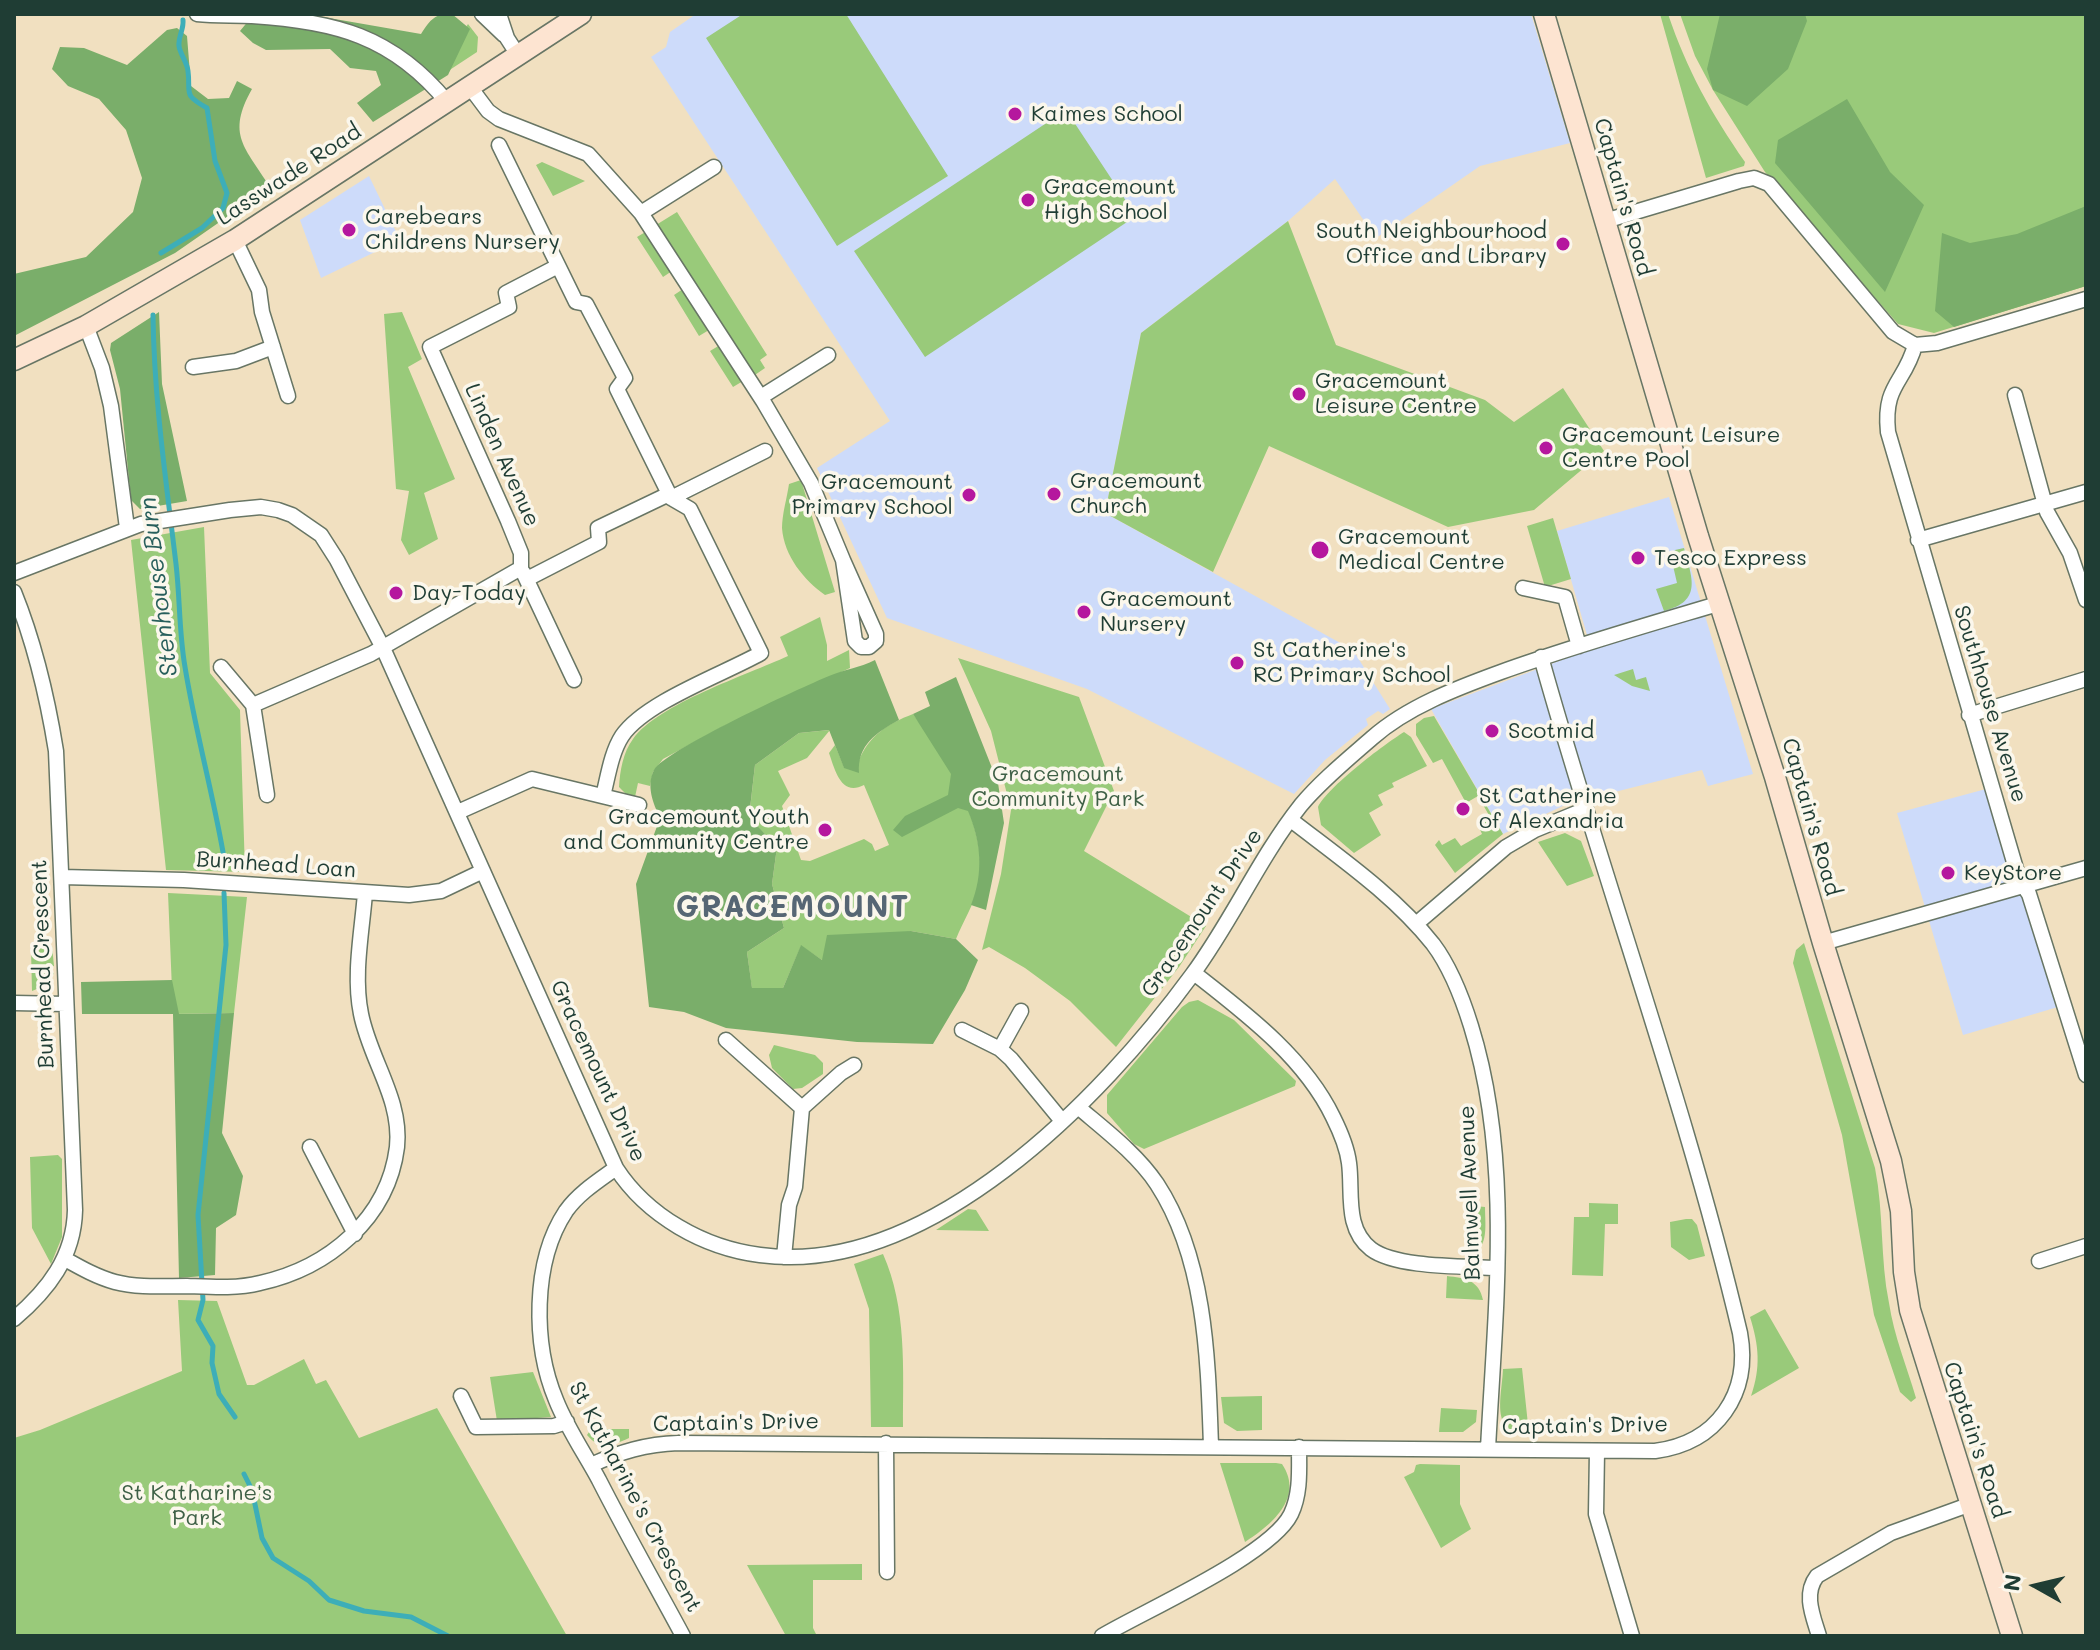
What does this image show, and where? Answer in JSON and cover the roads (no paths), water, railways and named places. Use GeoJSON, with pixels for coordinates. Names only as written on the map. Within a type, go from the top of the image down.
{"type":"FeatureCollection","features":[{"type":"Feature","properties":{"kind":"main road","name":"Lasswade Road"},"geometry":{"type":"LineString","coordinates":[[14,360],[86,326],[235,240],[470,87],[512,47],[581,14]]}},
{"type":"Feature","properties":{"kind":"main road","name":"Captain's Road"},"geometry":{"type":"LineString","coordinates":[[1544,14],[1694,521],[1891,1161],[1901,1211],[1904,1272],[1910,1310],[2012,1636]]}},
{"type":"Feature","properties":{"kind":"street"},"geometry":{"type":"LineString","coordinates":[[197,14],[294,20],[352,33],[394,52],[417,69],[447,102]]}},
{"type":"Feature","properties":{"kind":"street"},"geometry":{"type":"LineString","coordinates":[[482,14],[512,47]]}},
{"type":"Feature","properties":{"kind":"street"},"geometry":{"type":"LineString","coordinates":[[499,14],[512,47]]}},
{"type":"Feature","properties":{"kind":"street"},"geometry":{"type":"LineString","coordinates":[[470,87],[488,111],[499,119],[588,154],[641,213],[761,397],[811,483],[876,634],[876,641],[869,647],[858,645],[854,638],[843,560]]}},
{"type":"Feature","properties":{"kind":"street"},"geometry":{"type":"LineString","coordinates":[[499,145],[576,302],[586,304],[625,378],[617,389],[670,496],[690,509],[761,653],[661,704],[631,726],[615,750],[603,796]]}},
{"type":"Feature","properties":{"kind":"street"},"geometry":{"type":"LineString","coordinates":[[641,213],[714,167]]}},
{"type":"Feature","properties":{"kind":"street"},"geometry":{"type":"LineString","coordinates":[[1605,221],[1739,181],[1762,179],[1832,257],[1893,332],[1915,345],[1937,343],[2086,299]]}},
{"type":"Feature","properties":{"kind":"street"},"geometry":{"type":"LineString","coordinates":[[235,240],[259,290],[262,312],[288,396]]}},
{"type":"Feature","properties":{"kind":"street","name":"Linden Avenue"},"geometry":{"type":"LineString","coordinates":[[558,266],[506,293],[509,307],[430,347],[508,521],[521,553],[524,574],[574,680]]}},
{"type":"Feature","properties":{"kind":"street"},"geometry":{"type":"LineString","coordinates":[[86,326],[102,368],[111,406],[127,528]]}},
{"type":"Feature","properties":{"kind":"street","name":"Southhouse Avenue"},"geometry":{"type":"LineString","coordinates":[[1915,345],[1910,360],[1892,388],[1886,415],[1888,432],[2019,879],[2029,894],[2086,1075]]}},
{"type":"Feature","properties":{"kind":"street"},"geometry":{"type":"LineString","coordinates":[[193,367],[236,361],[273,347]]}},
{"type":"Feature","properties":{"kind":"street"},"geometry":{"type":"LineString","coordinates":[[761,397],[828,355]]}},
{"type":"Feature","properties":{"kind":"street"},"geometry":{"type":"LineString","coordinates":[[2015,395],[2044,503],[2070,553],[2086,600]]}},
{"type":"Feature","properties":{"kind":"street"},"geometry":{"type":"LineString","coordinates":[[253,705],[383,648],[524,574],[599,542],[598,528],[765,451]]}},
{"type":"Feature","properties":{"kind":"street"},"geometry":{"type":"LineString","coordinates":[[1918,540],[2086,492]]}},
{"type":"Feature","properties":{"kind":"street","name":"Gracemount Drive"},"geometry":{"type":"LineString","coordinates":[[14,573],[127,528],[190,515],[261,507],[292,515],[321,535],[383,648],[616,1168],[638,1198],[675,1224],[745,1253],[784,1257],[844,1250],[911,1229],[976,1191],[1078,1107],[1126,1059],[1194,973],[1291,820],[1316,789],[1381,731],[1442,696],[1541,657],[1721,603]]}},
{"type":"Feature","properties":{"kind":"street"},"geometry":{"type":"LineString","coordinates":[[1523,588],[1565,597],[1579,646]]}},
{"type":"Feature","properties":{"kind":"street","name":"Burnhead Crescent"},"geometry":{"type":"LineString","coordinates":[[14,592],[32,636],[48,696],[56,751],[75,1210],[75,1228],[65,1259],[43,1291],[14,1319]]}},
{"type":"Feature","properties":{"kind":"street","name":"Captain's Drive"},"geometry":{"type":"LineString","coordinates":[[591,1465],[620,1452],[654,1444],[886,1443],[1597,1451],[1666,1449],[1702,1435],[1719,1419],[1735,1394],[1740,1379],[1742,1348],[1732,1298],[1571,767],[1541,657]]}},
{"type":"Feature","properties":{"kind":"street"},"geometry":{"type":"LineString","coordinates":[[221,667],[253,705],[267,795]]}},
{"type":"Feature","properties":{"kind":"street"},"geometry":{"type":"LineString","coordinates":[[1969,715],[2086,679]]}},
{"type":"Feature","properties":{"kind":"street"},"geometry":{"type":"LineString","coordinates":[[458,812],[532,779],[639,805]]}},
{"type":"Feature","properties":{"kind":"street"},"geometry":{"type":"LineString","coordinates":[[1416,924],[1506,847],[1535,830],[1586,809]]}},
{"type":"Feature","properties":{"kind":"street","name":"Balmwell Avenue"},"geometry":{"type":"LineString","coordinates":[[1291,820],[1416,924],[1446,964],[1466,1009],[1488,1088],[1492,1126],[1497,1227],[1488,1449]]}},
{"type":"Feature","properties":{"kind":"street"},"geometry":{"type":"LineString","coordinates":[[1823,943],[2086,868]]}},
{"type":"Feature","properties":{"kind":"street","name":"Burnhead Loan"},"geometry":{"type":"LineString","coordinates":[[62,877],[184,880],[409,895],[441,891],[483,871]]}},
{"type":"Feature","properties":{"kind":"street"},"geometry":{"type":"LineString","coordinates":[[65,1259],[90,1273],[127,1285],[242,1286],[274,1280],[327,1257],[355,1234],[385,1194],[398,1129],[388,1086],[363,1025],[360,1009],[358,965],[365,893]]}},
{"type":"Feature","properties":{"kind":"street"},"geometry":{"type":"LineString","coordinates":[[1194,973],[1269,1036],[1296,1062],[1321,1094],[1349,1161],[1354,1227],[1370,1248],[1397,1261],[1496,1268]]}},
{"type":"Feature","properties":{"kind":"street"},"geometry":{"type":"LineString","coordinates":[[14,1003],[66,1004]]}},
{"type":"Feature","properties":{"kind":"street"},"geometry":{"type":"LineString","coordinates":[[1000,1049],[1021,1011]]}},
{"type":"Feature","properties":{"kind":"street"},"geometry":{"type":"LineString","coordinates":[[962,1030],[1000,1049],[1011,1059],[1062,1121]]}},
{"type":"Feature","properties":{"kind":"street"},"geometry":{"type":"LineString","coordinates":[[726,1040],[802,1108]]}},
{"type":"Feature","properties":{"kind":"street"},"geometry":{"type":"LineString","coordinates":[[784,1257],[789,1205],[795,1187],[802,1108],[854,1065]]}},
{"type":"Feature","properties":{"kind":"street"},"geometry":{"type":"LineString","coordinates":[[1078,1107],[1137,1160],[1156,1183],[1173,1213],[1202,1311],[1208,1359],[1211,1446]]}},
{"type":"Feature","properties":{"kind":"street"},"geometry":{"type":"LineString","coordinates":[[310,1147],[355,1234]]}},
{"type":"Feature","properties":{"kind":"street","name":"St Katharine's Crescent"},"geometry":{"type":"LineString","coordinates":[[616,1168],[581,1193],[556,1227],[547,1251],[541,1333],[549,1381],[567,1422],[683,1636]]}},
{"type":"Feature","properties":{"kind":"street"},"geometry":{"type":"LineString","coordinates":[[2039,1261],[2086,1246]]}},
{"type":"Feature","properties":{"kind":"street"},"geometry":{"type":"LineString","coordinates":[[461,1396],[476,1427],[554,1426],[567,1422]]}},
{"type":"Feature","properties":{"kind":"street"},"geometry":{"type":"LineString","coordinates":[[886,1443],[887,1572]]}},
{"type":"Feature","properties":{"kind":"street"},"geometry":{"type":"LineString","coordinates":[[1102,1636],[1227,1567],[1278,1533],[1296,1501],[1299,1447]]}},
{"type":"Feature","properties":{"kind":"street"},"geometry":{"type":"LineString","coordinates":[[1597,1451],[1596,1514],[1632,1636]]}},
{"type":"Feature","properties":{"kind":"street"},"geometry":{"type":"LineString","coordinates":[[1819,1636],[1809,1594],[1817,1576],[1891,1533],[1971,1504]]}},
{"type":"Feature","properties":{"kind":"waterway","name":"Stenhouse Burn"},"geometry":{"type":"LineString","coordinates":[[161,253],[202,228],[223,208],[227,193],[215,161],[207,108],[189,93],[187,68],[179,46],[183,20]]}},
{"type":"Feature","properties":{"kind":"waterway","name":"Stenhouse Burn"},"geometry":{"type":"LineString","coordinates":[[153,315],[158,409],[183,654],[223,852]]}},
{"type":"Feature","properties":{"kind":"waterway","name":"Stenhouse Burn"},"geometry":{"type":"LineString","coordinates":[[224,893],[226,945],[198,1215],[203,1300],[198,1320],[213,1346],[212,1363],[219,1394],[235,1417]]}},
{"type":"Feature","properties":{"kind":"waterway","name":"Stenhouse Burn"},"geometry":{"type":"LineString","coordinates":[[244,1474],[252,1490],[262,1538],[273,1558],[309,1581],[329,1600],[364,1611],[411,1617],[448,1636]]}},
{"type":"Feature","properties":{"kind":"place","name":"Kaimes School"},"geometry":{"type":"Point","coordinates":[1015,114]}},
{"type":"Feature","properties":{"kind":"place","name":"Gracemount High School"},"geometry":{"type":"Point","coordinates":[1028,200]}},
{"type":"Feature","properties":{"kind":"place","name":"Carebears Childrens Nursery"},"geometry":{"type":"Point","coordinates":[349,230]}},
{"type":"Feature","properties":{"kind":"place","name":"South Neighbourhood Office and Library"},"geometry":{"type":"Point","coordinates":[1563,244]}},
{"type":"Feature","properties":{"kind":"place","name":"Gracemount Leisure Centre"},"geometry":{"type":"Point","coordinates":[1299,394]}},
{"type":"Feature","properties":{"kind":"place","name":"Gracemount Leisure Centre Pool"},"geometry":{"type":"Point","coordinates":[1546,448]}},
{"type":"Feature","properties":{"kind":"place","name":"Gracemount Church"},"geometry":{"type":"Point","coordinates":[1054,494]}},
{"type":"Feature","properties":{"kind":"place","name":"Gracemount Primary School"},"geometry":{"type":"Point","coordinates":[969,495]}},
{"type":"Feature","properties":{"kind":"place","name":"Gracemount Medical Centre"},"geometry":{"type":"Point","coordinates":[1320,550]}},
{"type":"Feature","properties":{"kind":"place","name":"Tesco Express"},"geometry":{"type":"Point","coordinates":[1638,558]}},
{"type":"Feature","properties":{"kind":"place","name":"Day-Today"},"geometry":{"type":"Point","coordinates":[396,593]}},
{"type":"Feature","properties":{"kind":"place","name":"Gracemount Nursery"},"geometry":{"type":"Point","coordinates":[1084,612]}},
{"type":"Feature","properties":{"kind":"place","name":"St Catherine's RC Primary School"},"geometry":{"type":"Point","coordinates":[1237,663]}},
{"type":"Feature","properties":{"kind":"place","name":"Scotmid"},"geometry":{"type":"Point","coordinates":[1492,731]}},
{"type":"Feature","properties":{"kind":"place","name":"St Catherine of Alexandria"},"geometry":{"type":"Point","coordinates":[1463,809]}},
{"type":"Feature","properties":{"kind":"place","name":"Gracemount Youth and Community Centre"},"geometry":{"type":"Point","coordinates":[825,830]}},
{"type":"Feature","properties":{"kind":"place","name":"KeyStore"},"geometry":{"type":"Point","coordinates":[1948,873]}},
{"type":"Feature","properties":{"kind":"district","name":"GRACEMOUNT"},"geometry":{"type":"Point","coordinates":[793,908]}},
{"type":"Feature","properties":{"kind":"park label","name":"Gracemount Community Park"},"geometry":{"type":"Point","coordinates":[1058,786]}},
{"type":"Feature","properties":{"kind":"park label","name":"St Katharine's Park"},"geometry":{"type":"Point","coordinates":[197,1506]}}]}
